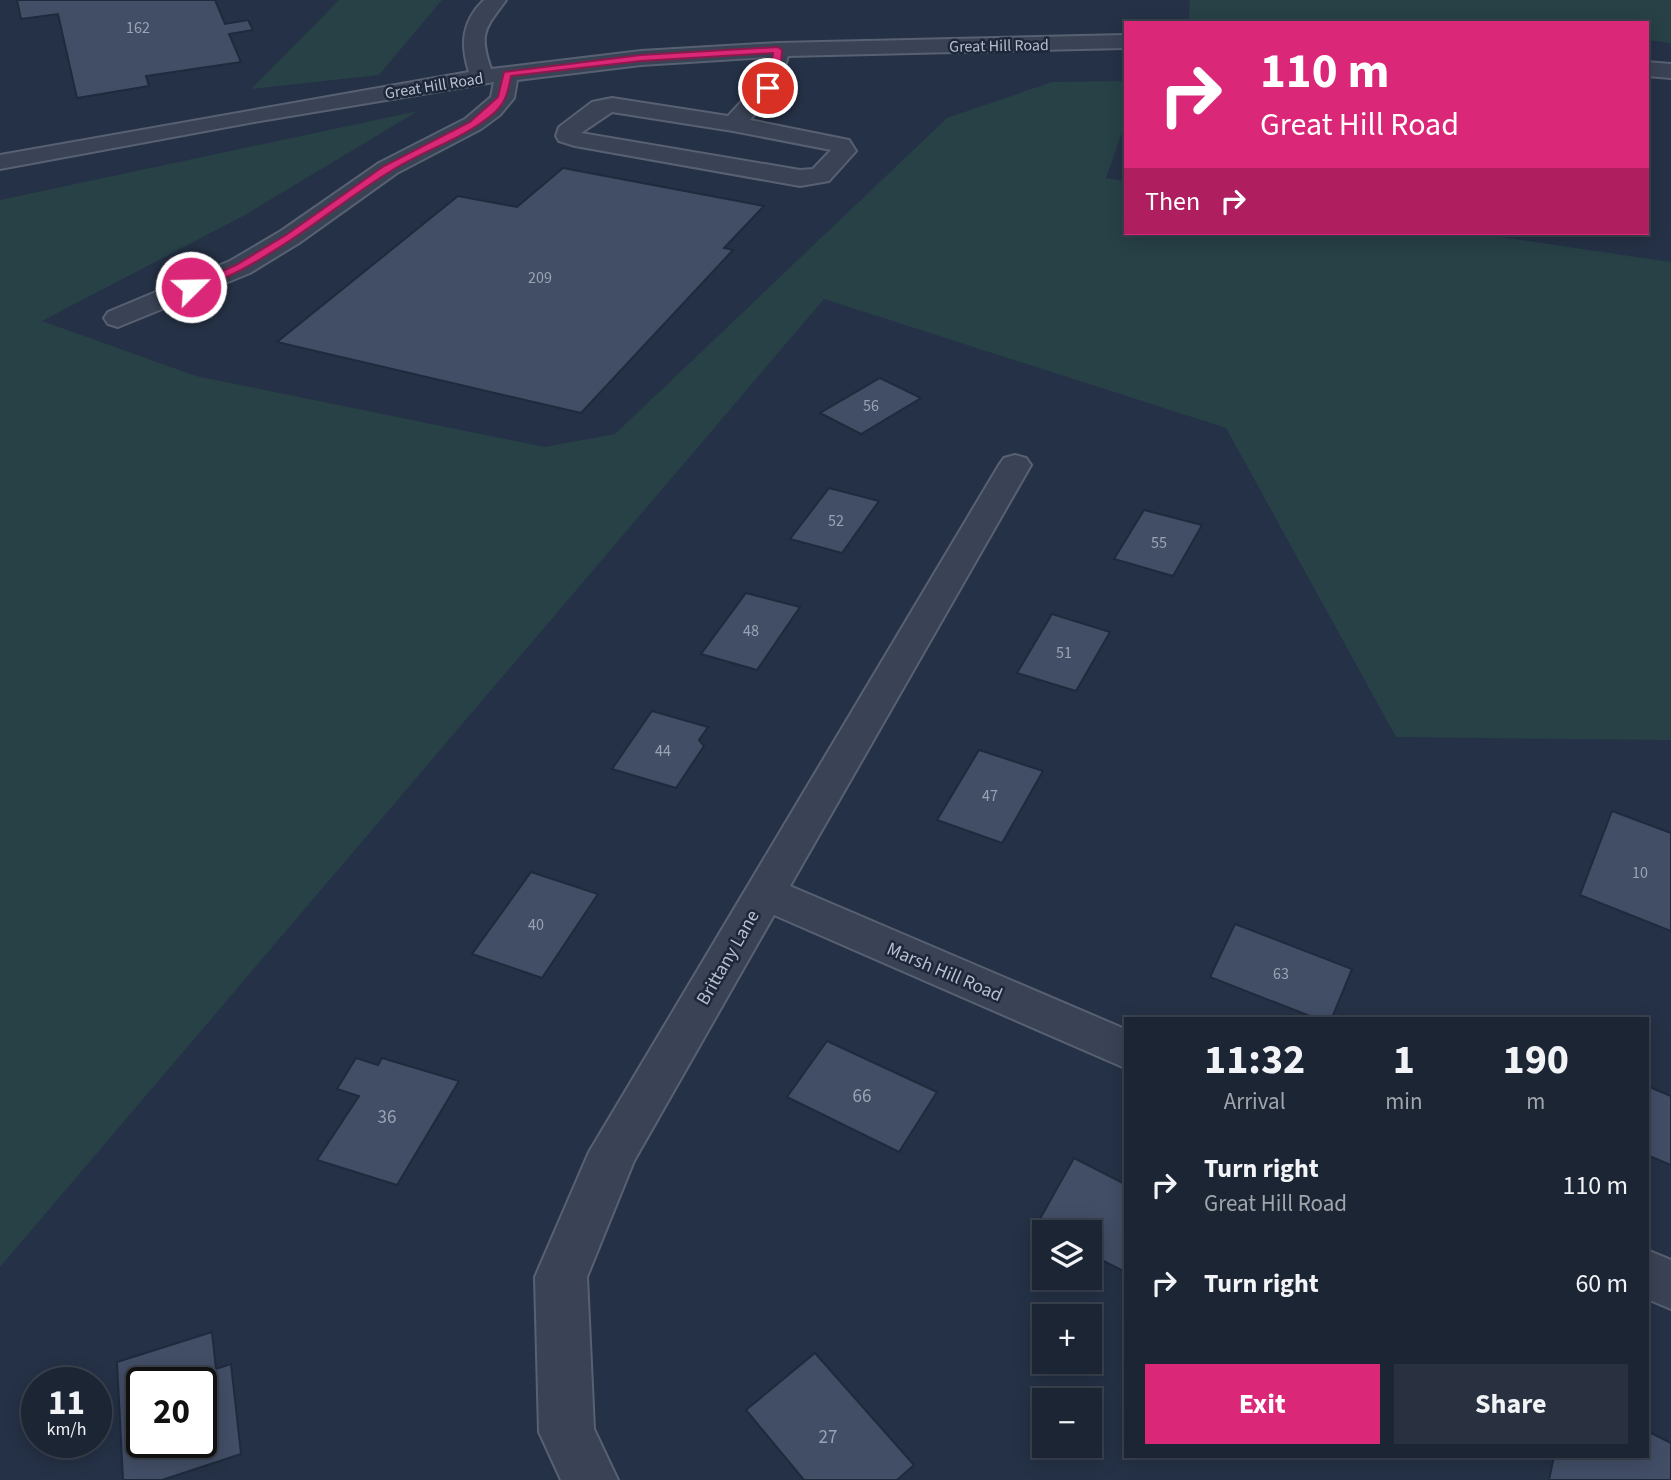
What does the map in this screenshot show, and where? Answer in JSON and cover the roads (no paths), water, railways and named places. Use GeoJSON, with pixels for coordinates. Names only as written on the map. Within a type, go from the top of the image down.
{"type":"FeatureCollection","features":[{"type":"Feature","properties":{"kind":"street"},"geometry":{"type":"LineString","coordinates":[[118,318],[240,267],[290,237],[388,168],[473,124],[492,110],[502,98],[494,76],[476,60],[473,36],[476,22],[496,0]]}},
{"type":"Feature","properties":{"kind":"street","name":"Great Hill Road"},"geometry":{"type":"LineString","coordinates":[[0,162],[241,117],[494,76],[641,58],[778,50],[1124,42]]}},
{"type":"Feature","properties":{"kind":"street"},"geometry":{"type":"LineString","coordinates":[[733,124],[768,88],[775,71],[778,50]]}},
{"type":"Feature","properties":{"kind":"street"},"geometry":{"type":"LineString","coordinates":[[1649,69],[1671,71]]}},
{"type":"Feature","properties":{"kind":"street"},"geometry":{"type":"LineString","coordinates":[[612,105],[733,124],[832,141],[844,151],[820,176],[800,178],[575,139],[568,136],[567,132],[600,107],[612,105]]}},
{"type":"Feature","properties":{"kind":"street","name":"Brittany Lane"},"geometry":{"type":"LineString","coordinates":[[590,1480],[567,1432],[561,1277],[612,1152],[1015,465]]}},
{"type":"Feature","properties":{"kind":"street","name":"Marsh Hill Road"},"geometry":{"type":"LineString","coordinates":[[765,893],[1124,1048]]}},
{"type":"Feature","properties":{"kind":"street"},"geometry":{"type":"LineString","coordinates":[[1649,1275],[1671,1285]]}}]}
